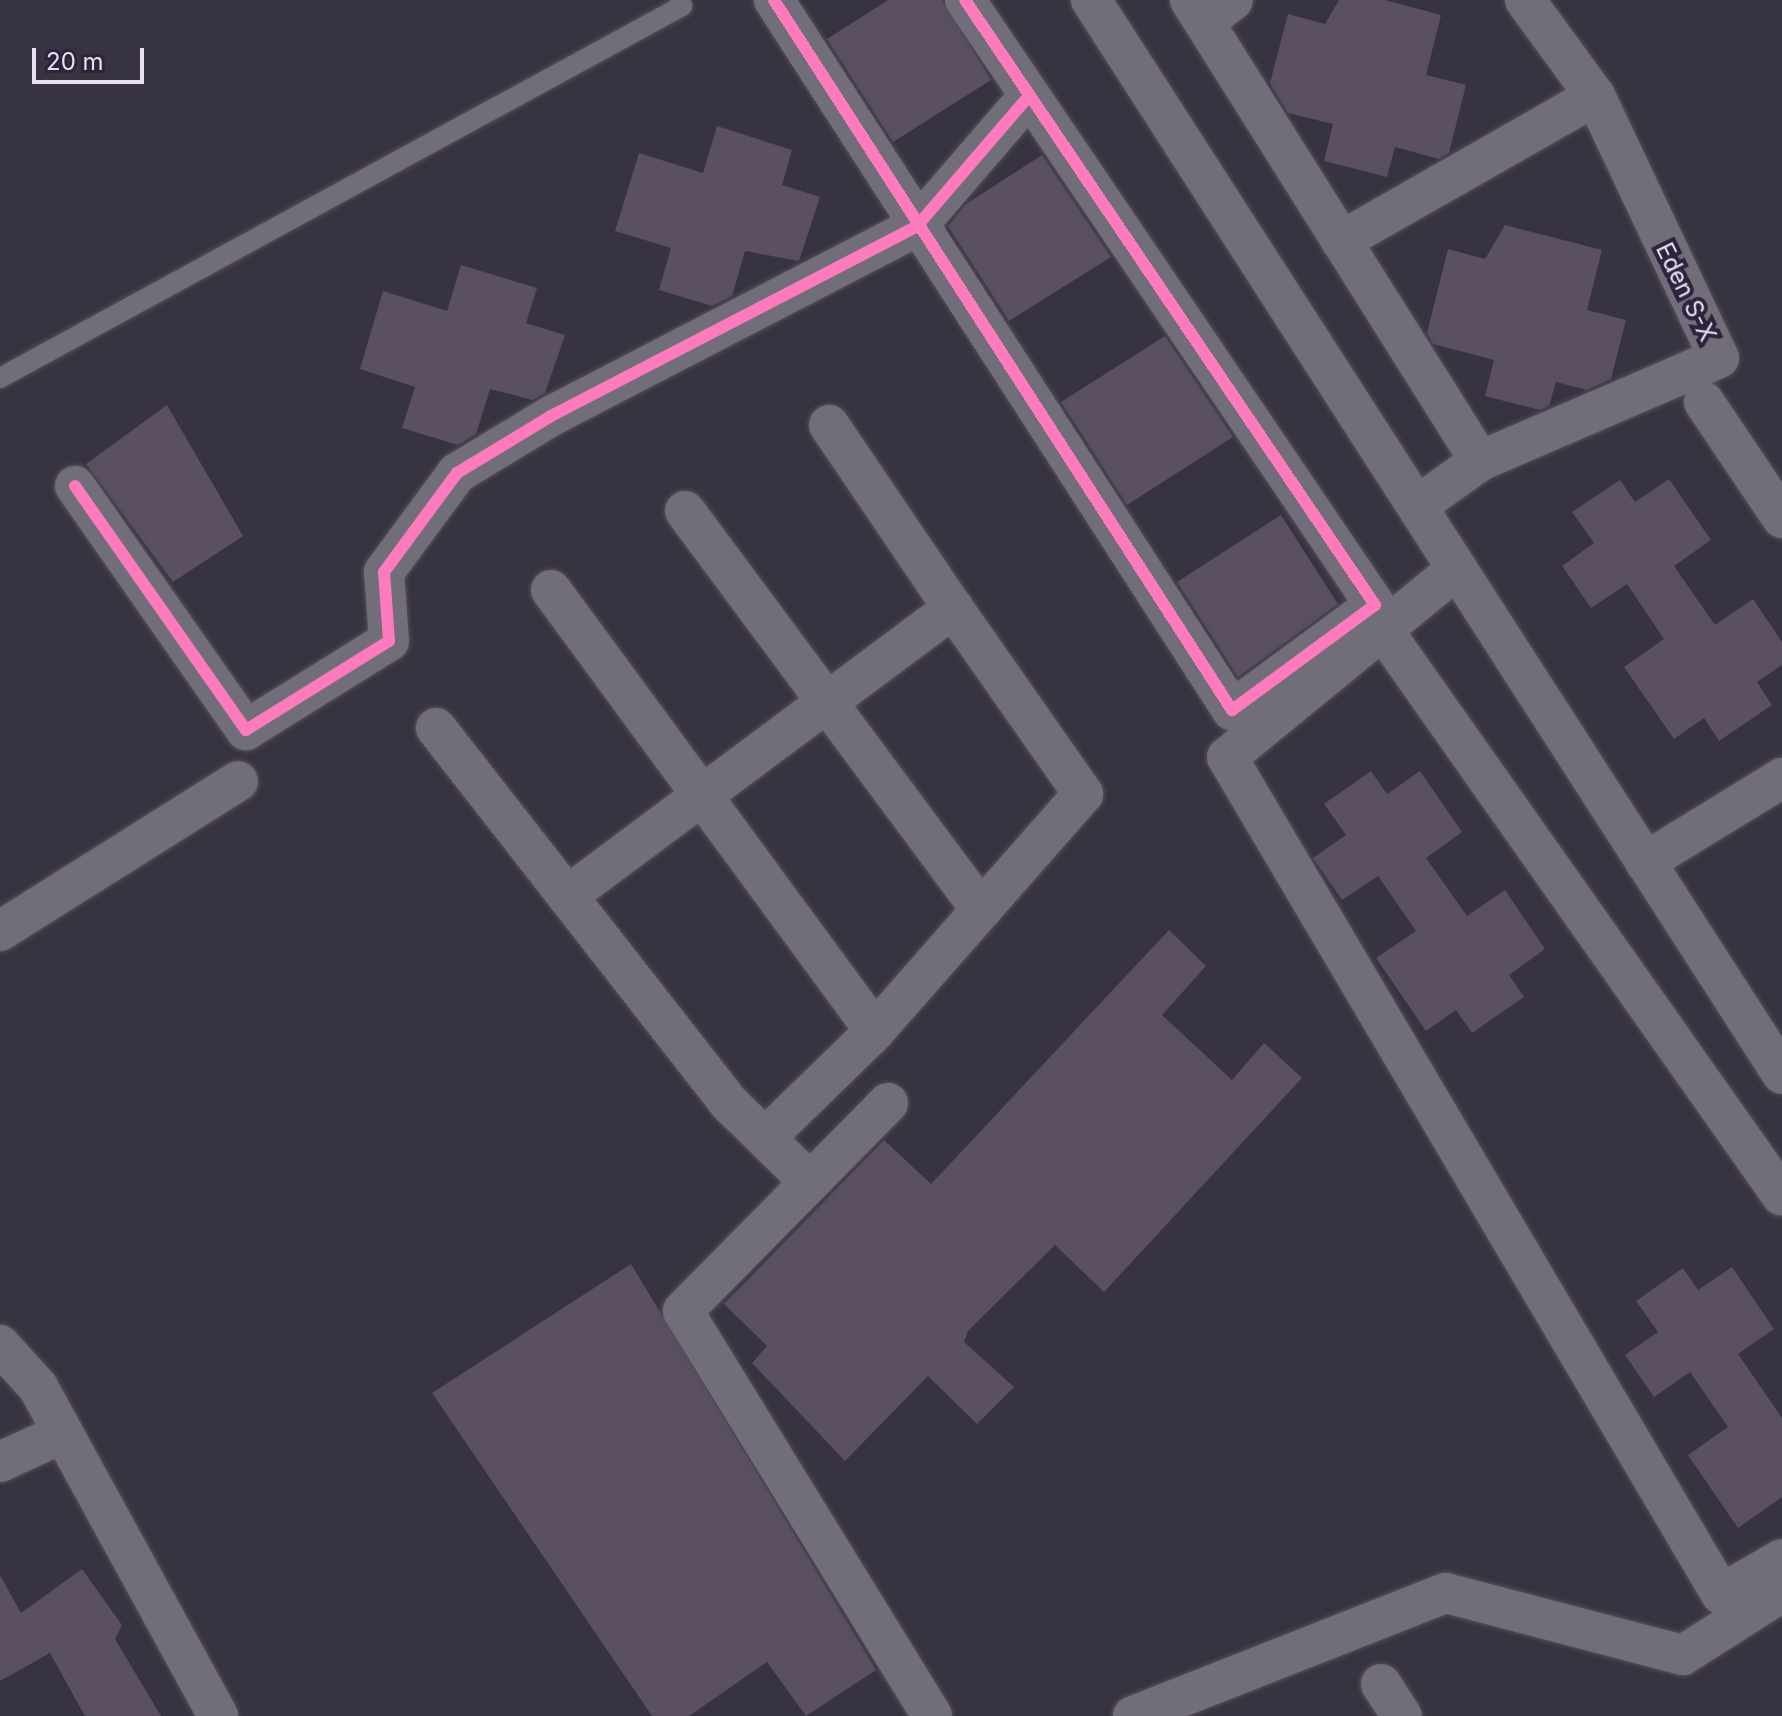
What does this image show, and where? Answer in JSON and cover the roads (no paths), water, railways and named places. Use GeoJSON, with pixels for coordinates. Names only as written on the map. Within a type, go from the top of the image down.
{"type":"FeatureCollection","features":[{"type":"Feature","properties":{"kind":"street"},"geometry":{"type":"LineString","coordinates":[[774,0],[1232,710],[1375,605],[965,0]]}},
{"type":"Feature","properties":{"kind":"street"},"geometry":{"type":"LineString","coordinates":[[1091,0],[1782,1074]]}},
{"type":"Feature","properties":{"kind":"street","name":"Eden S-X"},"geometry":{"type":"LineString","coordinates":[[1417,506],[1480,461],[1719,358],[1595,96],[1525,0]]}},
{"type":"Feature","properties":{"kind":"street"},"geometry":{"type":"LineString","coordinates":[[1209,7],[1341,241],[1480,461]]}},
{"type":"Feature","properties":{"kind":"street"},"geometry":{"type":"LineString","coordinates":[[1341,241],[1595,96]]}},
{"type":"Feature","properties":{"kind":"street"},"geometry":{"type":"LineString","coordinates":[[75,486],[246,730],[389,641],[384,572],[457,473],[551,416],[917,226],[1028,97]]}},
{"type":"Feature","properties":{"kind":"street"},"geometry":{"type":"LineString","coordinates":[[1704,402],[1782,518]]}},
{"type":"Feature","properties":{"kind":"street"},"geometry":{"type":"LineString","coordinates":[[765,1138],[875,1031],[1083,794],[829,425]]}},
{"type":"Feature","properties":{"kind":"street"},"geometry":{"type":"LineString","coordinates":[[685,511],[981,910]]}},
{"type":"Feature","properties":{"kind":"street"},"geometry":{"type":"LineString","coordinates":[[1457,569],[1380,626],[1227,757],[1721,1594],[1782,1559]]}},
{"type":"Feature","properties":{"kind":"street"},"geometry":{"type":"LineString","coordinates":[[551,590],[875,1031]]}},
{"type":"Feature","properties":{"kind":"street"},"geometry":{"type":"LineString","coordinates":[[567,896],[953,608]]}},
{"type":"Feature","properties":{"kind":"street"},"geometry":{"type":"LineString","coordinates":[[1380,626],[1782,1196]]}},
{"type":"Feature","properties":{"kind":"street"},"geometry":{"type":"LineString","coordinates":[[436,728],[729,1103],[810,1182]]}},
{"type":"Feature","properties":{"kind":"street"},"geometry":{"type":"LineString","coordinates":[[1645,862],[1782,778]]}},
{"type":"Feature","properties":{"kind":"street"},"geometry":{"type":"LineString","coordinates":[[0,931],[238,781]]}},
{"type":"Feature","properties":{"kind":"street"},"geometry":{"type":"LineString","coordinates":[[888,1103],[683,1311],[932,1716]]}},
{"type":"Feature","properties":{"kind":"street"},"geometry":{"type":"LineString","coordinates":[[0,1345],[38,1387],[218,1716]]}},
{"type":"Feature","properties":{"kind":"street"},"geometry":{"type":"LineString","coordinates":[[0,1462],[63,1433]]}},
{"type":"Feature","properties":{"kind":"street"},"geometry":{"type":"LineString","coordinates":[[1133,1716],[1446,1593],[1683,1655],[1782,1592]]}},
{"type":"Feature","properties":{"kind":"lane"},"geometry":{"type":"LineString","coordinates":[[0,378],[682,6],[680,0]]}}]}
